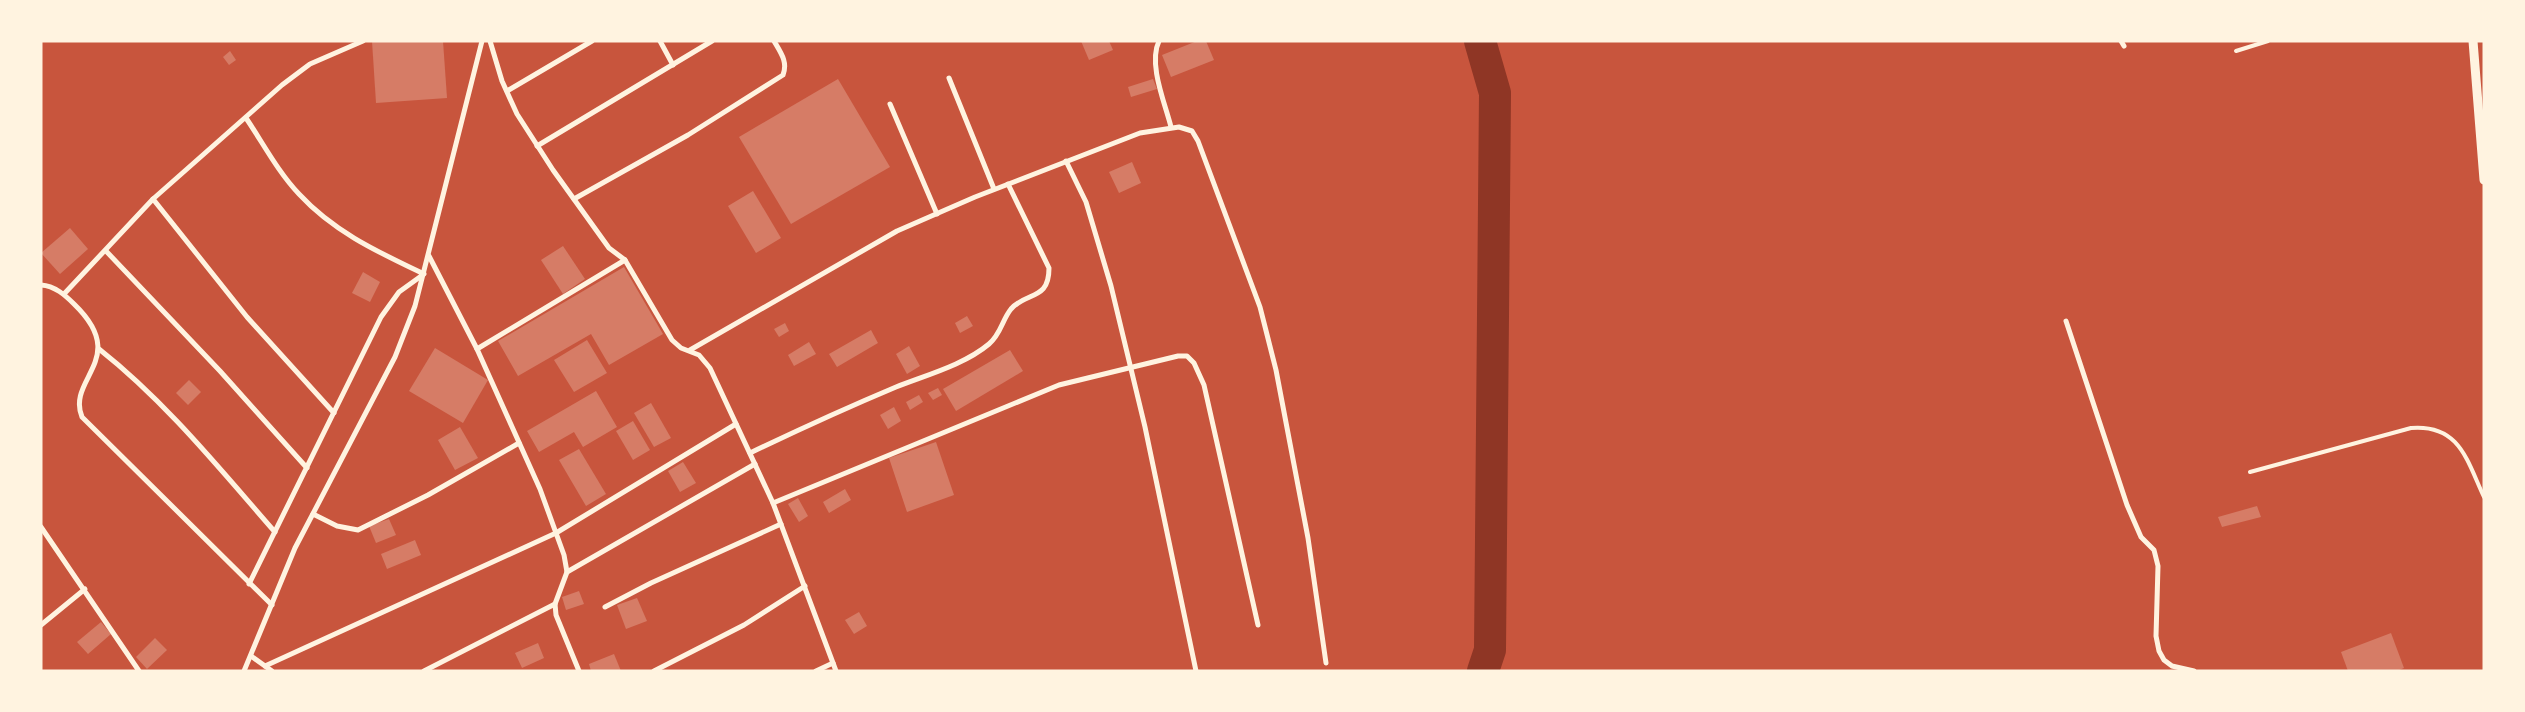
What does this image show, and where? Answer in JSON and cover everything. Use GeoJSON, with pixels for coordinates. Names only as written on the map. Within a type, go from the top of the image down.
{"type":"FeatureCollection","features":[{"type":"Feature","properties":{"kind":"street"},"geometry":{"type":"LineString","coordinates":[[64,294],[153,199],[246,118],[310,64],[363,41]]}},
{"type":"Feature","properties":{"kind":"street"},"geometry":{"type":"LineString","coordinates":[[244,671],[295,548],[394,357],[415,306],[482,41]]}},
{"type":"Feature","properties":{"kind":"street"},"geometry":{"type":"LineString","coordinates":[[490,41],[507,92],[517,114],[537,146],[609,248],[625,260],[672,340],[681,348],[699,355],[710,368],[773,503],[836,671]]}},
{"type":"Feature","properties":{"kind":"street"},"geometry":{"type":"LineString","coordinates":[[507,92],[592,41]]}},
{"type":"Feature","properties":{"kind":"street"},"geometry":{"type":"LineString","coordinates":[[660,41],[672,65]]}},
{"type":"Feature","properties":{"kind":"street"},"geometry":{"type":"LineString","coordinates":[[537,146],[712,41]]}},
{"type":"Feature","properties":{"kind":"street"},"geometry":{"type":"LineString","coordinates":[[574,200],[688,135],[783,75],[786,67],[783,56],[774,41]]}},
{"type":"Feature","properties":{"kind":"street"},"geometry":{"type":"LineString","coordinates":[[1159,41],[1155,50],[1155,65],[1171,127]]}},
{"type":"Feature","properties":{"kind":"street"},"geometry":{"type":"LineString","coordinates":[[2473,41],[2484,180]]}},
{"type":"Feature","properties":{"kind":"street"},"geometry":{"type":"LineString","coordinates":[[949,78],[994,189]]}},
{"type":"Feature","properties":{"kind":"street"},"geometry":{"type":"LineString","coordinates":[[890,104],[937,214]]}},
{"type":"Feature","properties":{"kind":"street"},"geometry":{"type":"LineString","coordinates":[[246,118],[297,192],[314,210],[344,234],[424,274]]}},
{"type":"Feature","properties":{"kind":"street"},"geometry":{"type":"LineString","coordinates":[[690,350],[888,236],[994,189],[1140,133],[1171,127],[1192,131],[1198,141],[1260,307],[1290,440],[1326,663]]}},
{"type":"Feature","properties":{"kind":"street"},"geometry":{"type":"LineString","coordinates":[[1066,161],[1086,202],[1111,286],[1131,368],[1196,671]]}},
{"type":"Feature","properties":{"kind":"street"},"geometry":{"type":"LineString","coordinates":[[750,453],[848,407],[965,358],[988,345],[998,335],[1011,310],[1045,289],[1049,280],[1049,268],[1008,184]]}},
{"type":"Feature","properties":{"kind":"street"},"geometry":{"type":"LineString","coordinates":[[153,199],[247,317],[334,413]]}},
{"type":"Feature","properties":{"kind":"street"},"geometry":{"type":"LineString","coordinates":[[106,251],[220,371],[306,468]]}},
{"type":"Feature","properties":{"kind":"street"},"geometry":{"type":"LineString","coordinates":[[429,255],[477,349],[540,489],[556,533],[567,572],[555,604],[556,615],[578,671]]}},
{"type":"Feature","properties":{"kind":"street"},"geometry":{"type":"LineString","coordinates":[[477,349],[625,260]]}},
{"type":"Feature","properties":{"kind":"street"},"geometry":{"type":"LineString","coordinates":[[249,584],[382,317],[399,292],[424,274]]}},
{"type":"Feature","properties":{"kind":"street"},"geometry":{"type":"LineString","coordinates":[[41,285],[48,286],[64,294],[84,313],[96,337],[99,349],[97,361],[80,396],[78,407],[82,417],[272,606]]}},
{"type":"Feature","properties":{"kind":"street"},"geometry":{"type":"LineString","coordinates":[[2066,321],[2127,505],[2141,537],[2154,550],[2158,566],[2156,636],[2159,651],[2164,660],[2172,666],[2194,671]]}},
{"type":"Feature","properties":{"kind":"street"},"geometry":{"type":"LineString","coordinates":[[99,349],[135,377],[186,429],[274,532]]}},
{"type":"Feature","properties":{"kind":"street"},"geometry":{"type":"LineString","coordinates":[[773,503],[1059,385],[1178,356],[1187,356],[1194,363],[1204,385],[1258,625]]}},
{"type":"Feature","properties":{"kind":"street"},"geometry":{"type":"LineString","coordinates":[[265,666],[556,533],[736,424]]}},
{"type":"Feature","properties":{"kind":"street"},"geometry":{"type":"LineString","coordinates":[[313,514],[336,526],[358,530],[422,499],[519,443]]}},
{"type":"Feature","properties":{"kind":"street"},"geometry":{"type":"LineString","coordinates":[[567,572],[755,464]]}},
{"type":"Feature","properties":{"kind":"street"},"geometry":{"type":"LineString","coordinates":[[605,607],[651,583],[781,524]]}},
{"type":"Feature","properties":{"kind":"street"},"geometry":{"type":"LineString","coordinates":[[41,527],[139,671]]}},
{"type":"Feature","properties":{"kind":"street"},"geometry":{"type":"LineString","coordinates":[[654,671],[744,625],[805,586]]}},
{"type":"Feature","properties":{"kind":"street"},"geometry":{"type":"LineString","coordinates":[[41,625],[85,589]]}},
{"type":"Feature","properties":{"kind":"street"},"geometry":{"type":"LineString","coordinates":[[424,671],[555,604]]}},
{"type":"Feature","properties":{"kind":"street"},"geometry":{"type":"LineString","coordinates":[[251,656],[272,671]]}},
{"type":"Feature","properties":{"kind":"street"},"geometry":{"type":"LineString","coordinates":[[816,671],[833,663]]}},
{"type":"Feature","properties":{"kind":"lane"},"geometry":{"type":"LineString","coordinates":[[2236,51],[2268,41]]}},
{"type":"Feature","properties":{"kind":"lane"},"geometry":{"type":"LineString","coordinates":[[2250,472],[2411,428],[2427,426],[2445,432],[2457,443],[2484,498]]}},
{"type":"Feature","properties":{"kind":"building"},"geometry":{"type":"Polygon","coordinates":[[[372,41],[443,41],[447,98],[376,103],[372,41]]]}},
{"type":"Feature","properties":{"kind":"building"},"geometry":{"type":"Polygon","coordinates":[[[1081,41],[1109,41],[1113,50],[1089,60],[1081,41]]]}},
{"type":"Feature","properties":{"kind":"building"},"geometry":{"type":"Polygon","coordinates":[[[1197,41],[1206,41],[1214,60],[1171,77],[1162,55],[1197,41]]]}},
{"type":"Feature","properties":{"kind":"building"},"geometry":{"type":"Polygon","coordinates":[[[230,51],[236,60],[229,65],[223,57],[230,51]]]}},
{"type":"Feature","properties":{"kind":"building"},"geometry":{"type":"Polygon","coordinates":[[[838,79],[890,167],[791,224],[739,137],[838,79]]]}},
{"type":"Feature","properties":{"kind":"building"},"geometry":{"type":"Polygon","coordinates":[[[1153,79],[1157,89],[1131,97],[1128,87],[1153,79]]]}},
{"type":"Feature","properties":{"kind":"building"},"geometry":{"type":"Polygon","coordinates":[[[1132,162],[1141,183],[1119,193],[1109,172],[1132,162]]]}},
{"type":"Feature","properties":{"kind":"building"},"geometry":{"type":"Polygon","coordinates":[[[753,191],[781,238],[756,253],[728,206],[753,191]]]}},
{"type":"Feature","properties":{"kind":"building"},"geometry":{"type":"Polygon","coordinates":[[[70,228],[88,249],[60,274],[41,253],[70,228]]]}},
{"type":"Feature","properties":{"kind":"building"},"geometry":{"type":"Polygon","coordinates":[[[563,246],[585,279],[563,294],[541,260],[563,246]]]}},
{"type":"Feature","properties":{"kind":"building"},"geometry":{"type":"Polygon","coordinates":[[[624,267],[663,334],[609,365],[591,334],[518,376],[498,341],[624,267]]]}},
{"type":"Feature","properties":{"kind":"building"},"geometry":{"type":"Polygon","coordinates":[[[363,272],[380,282],[370,302],[352,293],[363,272]]]}},
{"type":"Feature","properties":{"kind":"building"},"geometry":{"type":"Polygon","coordinates":[[[967,316],[973,326],[960,333],[955,323],[967,316]]]}},
{"type":"Feature","properties":{"kind":"building"},"geometry":{"type":"Polygon","coordinates":[[[785,323],[789,331],[779,337],[774,329],[785,323]]]}},
{"type":"Feature","properties":{"kind":"building"},"geometry":{"type":"Polygon","coordinates":[[[871,330],[878,343],[837,367],[829,354],[871,330]]]}},
{"type":"Feature","properties":{"kind":"building"},"geometry":{"type":"Polygon","coordinates":[[[587,340],[607,373],[574,392],[554,360],[587,340]]]}},
{"type":"Feature","properties":{"kind":"building"},"geometry":{"type":"Polygon","coordinates":[[[809,342],[816,354],[794,366],[788,355],[809,342]]]}},
{"type":"Feature","properties":{"kind":"building"},"geometry":{"type":"Polygon","coordinates":[[[909,346],[920,366],[907,374],[896,354],[909,346]]]}},
{"type":"Feature","properties":{"kind":"building"},"geometry":{"type":"Polygon","coordinates":[[[435,348],[488,380],[463,423],[409,391],[435,348]]]}},
{"type":"Feature","properties":{"kind":"building"},"geometry":{"type":"Polygon","coordinates":[[[1010,350],[1023,371],[956,411],[943,389],[1010,350]]]}},
{"type":"Feature","properties":{"kind":"building"},"geometry":{"type":"Polygon","coordinates":[[[189,380],[201,392],[188,405],[176,393],[189,380]]]}},
{"type":"Feature","properties":{"kind":"building"},"geometry":{"type":"Polygon","coordinates":[[[938,388],[942,395],[933,400],[928,393],[938,388]]]}},
{"type":"Feature","properties":{"kind":"building"},"geometry":{"type":"Polygon","coordinates":[[[596,391],[617,427],[583,447],[574,432],[539,452],[527,431],[596,391]]]}},
{"type":"Feature","properties":{"kind":"building"},"geometry":{"type":"Polygon","coordinates":[[[919,395],[923,402],[910,410],[906,402],[919,395]]]}},
{"type":"Feature","properties":{"kind":"building"},"geometry":{"type":"Polygon","coordinates":[[[651,403],[671,438],[654,447],[634,413],[651,403]]]}},
{"type":"Feature","properties":{"kind":"building"},"geometry":{"type":"Polygon","coordinates":[[[894,407],[901,421],[888,429],[880,415],[894,407]]]}},
{"type":"Feature","properties":{"kind":"building"},"geometry":{"type":"Polygon","coordinates":[[[633,421],[650,450],[633,460],[616,431],[633,421]]]}},
{"type":"Feature","properties":{"kind":"building"},"geometry":{"type":"Polygon","coordinates":[[[460,427],[478,458],[455,470],[438,440],[460,427]]]}},
{"type":"Feature","properties":{"kind":"building"},"geometry":{"type":"Polygon","coordinates":[[[936,442],[954,495],[907,512],[889,458],[936,442]]]}},
{"type":"Feature","properties":{"kind":"building"},"geometry":{"type":"Polygon","coordinates":[[[579,449],[606,494],[586,506],[559,460],[579,449]]]}},
{"type":"Feature","properties":{"kind":"building"},"geometry":{"type":"Polygon","coordinates":[[[683,462],[696,483],[680,492],[668,471],[683,462]]]}},
{"type":"Feature","properties":{"kind":"building"},"geometry":{"type":"Polygon","coordinates":[[[845,489],[851,500],[829,513],[823,502],[845,489]]]}},
{"type":"Feature","properties":{"kind":"building"},"geometry":{"type":"Polygon","coordinates":[[[798,498],[808,516],[799,522],[788,504],[798,498]]]}},
{"type":"Feature","properties":{"kind":"building"},"geometry":{"type":"Polygon","coordinates":[[[2257,506],[2261,517],[2222,527],[2218,517],[2257,506]]]}},
{"type":"Feature","properties":{"kind":"building"},"geometry":{"type":"Polygon","coordinates":[[[389,519],[396,535],[376,543],[369,526],[389,519]]]}},
{"type":"Feature","properties":{"kind":"building"},"geometry":{"type":"Polygon","coordinates":[[[415,540],[421,555],[387,569],[381,554],[415,540]]]}},
{"type":"Feature","properties":{"kind":"building"},"geometry":{"type":"Polygon","coordinates":[[[579,591],[584,604],[566,610],[562,597],[579,591]]]}},
{"type":"Feature","properties":{"kind":"building"},"geometry":{"type":"Polygon","coordinates":[[[637,598],[647,621],[626,629],[617,605],[637,598]]]}},
{"type":"Feature","properties":{"kind":"building"},"geometry":{"type":"Polygon","coordinates":[[[859,612],[867,626],[854,634],[845,620],[859,612]]]}},
{"type":"Feature","properties":{"kind":"building"},"geometry":{"type":"Polygon","coordinates":[[[101,622],[111,634],[88,654],[77,642],[101,622]]]}},
{"type":"Feature","properties":{"kind":"building"},"geometry":{"type":"Polygon","coordinates":[[[2391,633],[2404,668],[2397,671],[2348,671],[2341,652],[2391,633]]]}},
{"type":"Feature","properties":{"kind":"building"},"geometry":{"type":"Polygon","coordinates":[[[155,638],[167,650],[147,669],[136,657],[155,638]]]}},
{"type":"Feature","properties":{"kind":"building"},"geometry":{"type":"Polygon","coordinates":[[[538,643],[544,658],[522,668],[515,653],[538,643]]]}},
{"type":"Feature","properties":{"kind":"building"},"geometry":{"type":"Polygon","coordinates":[[[614,654],[621,671],[591,671],[589,664],[614,654]]]}},
{"type":"Feature","properties":{"kind":"waterway"},"geometry":{"type":"LineString","coordinates":[[1480,41],[1495,93],[1490,650],[1483,671]]}}]}
